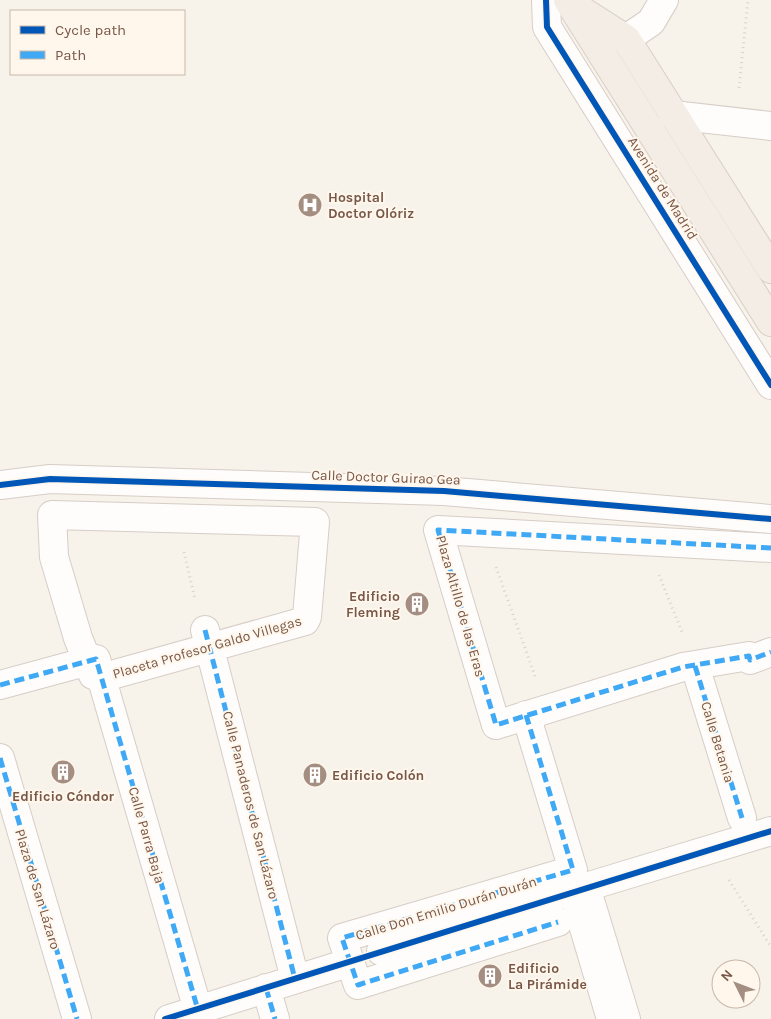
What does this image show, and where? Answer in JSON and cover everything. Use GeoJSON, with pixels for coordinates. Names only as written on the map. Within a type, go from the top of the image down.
{"type":"FeatureCollection","features":[{"type":"Feature","properties":{"kind":"main road"},"geometry":{"type":"LineString","coordinates":[[562,1],[626,39],[771,269]]}},
{"type":"Feature","properties":{"kind":"main road","name":"Avenida de Madrid"},"geometry":{"type":"LineString","coordinates":[[562,1],[771,322]]}},
{"type":"Feature","properties":{"kind":"street"},"geometry":{"type":"LineString","coordinates":[[626,39],[651,22],[664,0]]}},
{"type":"Feature","properties":{"kind":"street","name":"Avenida de Madrid"},"geometry":{"type":"LineString","coordinates":[[562,1],[548,27],[771,385]]}},
{"type":"Feature","properties":{"kind":"street"},"geometry":{"type":"LineString","coordinates":[[673,115],[771,126]]}},
{"type":"Feature","properties":{"kind":"street","name":"Calle Doctor Guirao Gea"},"geometry":{"type":"LineString","coordinates":[[0,485],[50,479],[444,491],[771,520]]}},
{"type":"Feature","properties":{"kind":"street","name":"Placeta Profesor Galdo Villegas"},"geometry":{"type":"LineString","coordinates":[[52,515],[315,522],[307,617],[305,621],[208,640],[95,666],[54,557],[52,515]]}},
{"type":"Feature","properties":{"kind":"street","name":"Plaza Altillo de las Eras"},"geometry":{"type":"LineString","coordinates":[[771,548],[438,530],[496,725],[613,687],[683,667],[749,656],[750,660],[771,652]]}},
{"type":"Feature","properties":{"kind":"street","name":"Calle Panaderos de San Lázaro"},"geometry":{"type":"LineString","coordinates":[[208,640],[296,979]]}},
{"type":"Feature","properties":{"kind":"street"},"geometry":{"type":"LineString","coordinates":[[0,685],[95,666]]}},
{"type":"Feature","properties":{"kind":"street","name":"Calle Parra Baja"},"geometry":{"type":"LineString","coordinates":[[95,666],[198,1010]]}},
{"type":"Feature","properties":{"kind":"street","name":"Calle Betania"},"geometry":{"type":"LineString","coordinates":[[695,666],[742,818]]}},
{"type":"Feature","properties":{"kind":"street"},"geometry":{"type":"LineString","coordinates":[[526,716],[577,883],[626,1019]]}},
{"type":"Feature","properties":{"kind":"street","name":"Plaza de San Lázaro"},"geometry":{"type":"LineString","coordinates":[[0,758],[77,1019]]}},
{"type":"Feature","properties":{"kind":"street","name":"Calle Don Emilio Durán Durán"},"geometry":{"type":"LineString","coordinates":[[558,922],[358,985],[342,938],[577,883],[771,831]]}},
{"type":"Feature","properties":{"kind":"street"},"geometry":{"type":"LineString","coordinates":[[381,951],[577,883]]}},
{"type":"Feature","properties":{"kind":"street"},"geometry":{"type":"LineString","coordinates":[[577,883],[610,1019]]}},
{"type":"Feature","properties":{"kind":"street","name":"Calle Don Emilio Durán Durán"},"geometry":{"type":"LineString","coordinates":[[169,1019],[351,962]]}},
{"type":"Feature","properties":{"kind":"street"},"geometry":{"type":"LineString","coordinates":[[266,988],[275,1019]]}},
{"type":"Feature","properties":{"kind":"path"},"geometry":{"type":"LineString","coordinates":[[484,532],[544,702],[524,708],[526,716]]}},
{"type":"Feature","properties":{"kind":"path"},"geometry":{"type":"LineString","coordinates":[[646,541],[695,666]]}},
{"type":"Feature","properties":{"kind":"path"},"geometry":{"type":"LineString","coordinates":[[183,548],[191,586]]}},
{"type":"Feature","properties":{"kind":"path"},"geometry":{"type":"LineString","coordinates":[[729,880],[771,947]]}},
{"type":"Feature","properties":{"kind":"marked path"},"geometry":{"type":"LineString","coordinates":[[771,548],[438,530],[496,725],[683,667],[749,656],[750,660],[771,652]]}},
{"type":"Feature","properties":{"kind":"marked path"},"geometry":{"type":"LineString","coordinates":[[205,630],[295,979]]}},
{"type":"Feature","properties":{"kind":"marked path"},"geometry":{"type":"LineString","coordinates":[[0,685],[96,659],[198,1010]]}},
{"type":"Feature","properties":{"kind":"marked path"},"geometry":{"type":"LineString","coordinates":[[695,666],[742,818]]}},
{"type":"Feature","properties":{"kind":"marked path"},"geometry":{"type":"LineString","coordinates":[[526,715],[573,870],[342,938],[358,985],[558,922]]}},
{"type":"Feature","properties":{"kind":"marked path"},"geometry":{"type":"LineString","coordinates":[[0,758],[77,1019]]}},
{"type":"Feature","properties":{"kind":"marked path"},"geometry":{"type":"LineString","coordinates":[[266,988],[275,1019]]}},
{"type":"Feature","properties":{"kind":"cycle path"},"geometry":{"type":"LineString","coordinates":[[546,0],[547,27],[771,385]]}},
{"type":"Feature","properties":{"kind":"cycle path"},"geometry":{"type":"LineString","coordinates":[[0,485],[50,479],[444,491],[771,519]]}},
{"type":"Feature","properties":{"kind":"cycle path"},"geometry":{"type":"LineString","coordinates":[[165,1019],[771,831]]}},
{"type":"Feature","properties":{"kind":"place","name":"Hospital Doctor Olóriz"},"geometry":{"type":"Point","coordinates":[310,205]}},
{"type":"Feature","properties":{"kind":"place","name":"Edificio Fleming"},"geometry":{"type":"Point","coordinates":[417,604]}},
{"type":"Feature","properties":{"kind":"place","name":"Edificio Cóndor"},"geometry":{"type":"Point","coordinates":[63,772]}},
{"type":"Feature","properties":{"kind":"place","name":"Edificio Colón"},"geometry":{"type":"Point","coordinates":[315,775]}},
{"type":"Feature","properties":{"kind":"place","name":"Edificio La Pirámide"},"geometry":{"type":"Point","coordinates":[490,976]}}]}
